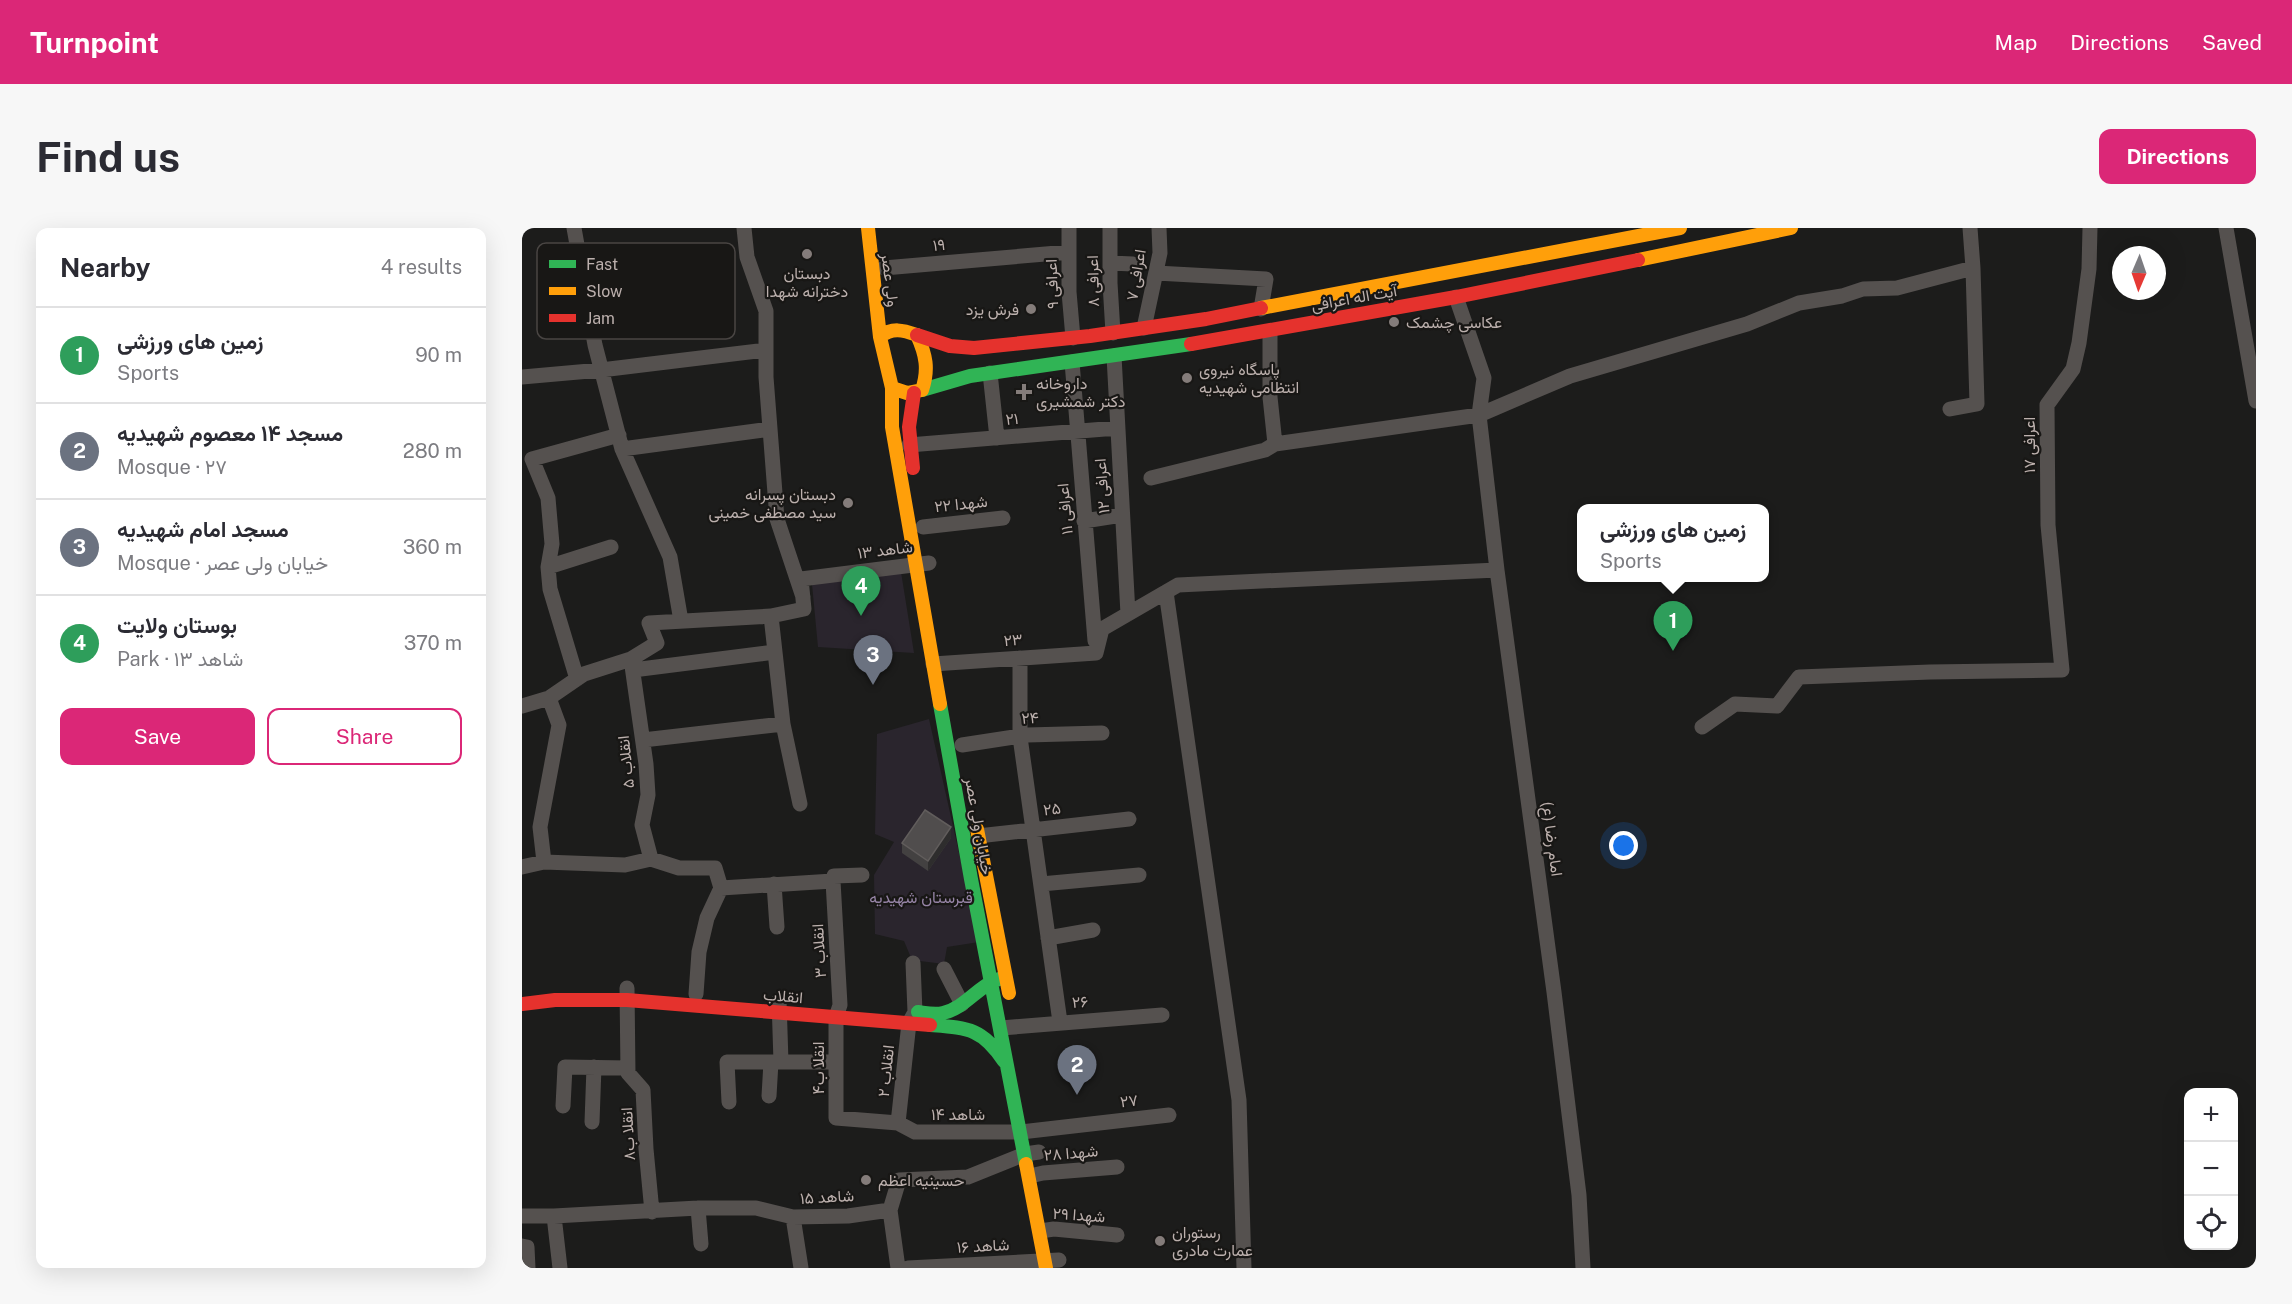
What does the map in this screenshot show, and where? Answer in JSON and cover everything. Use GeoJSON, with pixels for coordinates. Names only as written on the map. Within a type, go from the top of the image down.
{"type":"FeatureCollection","features":[{"type":"Feature","properties":{"kind":"main road","name":"ولی عصر"},"geometry":{"type":"LineString","coordinates":[[868,228],[880,336],[892,388]]}},
{"type":"Feature","properties":{"kind":"main road","name":"ولی عصر"},"geometry":{"type":"LineString","coordinates":[[881,228],[884,268],[894,317]]}},
{"type":"Feature","properties":{"kind":"main road","name":"آیت اله اعرافی"},"geometry":{"type":"LineString","coordinates":[[918,391],[963,362],[1073,338],[1261,309],[1680,228]]}},
{"type":"Feature","properties":{"kind":"main road","name":"آیت اله اعرافی"},"geometry":{"type":"LineString","coordinates":[[894,317],[917,335],[963,362],[990,373],[1270,331],[1456,297],[1791,228]]}},
{"type":"Feature","properties":{"kind":"main road"},"geometry":{"type":"LineString","coordinates":[[880,336],[894,317]]}},
{"type":"Feature","properties":{"kind":"main road","name":"خیابان ولی عصر"},"geometry":{"type":"LineString","coordinates":[[917,335],[928,365],[927,377],[918,391],[909,427],[909,445],[922,527],[922,563]]}},
{"type":"Feature","properties":{"kind":"main road"},"geometry":{"type":"LineString","coordinates":[[892,388],[899,393],[918,391]]}},
{"type":"Feature","properties":{"kind":"main road","name":"خیابان ولی عصر"},"geometry":{"type":"LineString","coordinates":[[892,388],[892,427],[922,563],[991,980],[1019,1045]]}},
{"type":"Feature","properties":{"kind":"main road","name":"خیابان ولی عصر"},"geometry":{"type":"LineString","coordinates":[[940,664],[953,698]]}},
{"type":"Feature","properties":{"kind":"main road","name":"خیابان ولی عصر"},"geometry":{"type":"LineString","coordinates":[[974,812],[1006,978],[1016,1068],[1030,1128],[1032,1153],[1052,1247]]}},
{"type":"Feature","properties":{"kind":"main road"},"geometry":{"type":"LineString","coordinates":[[991,980],[1006,978]]}},
{"type":"Feature","properties":{"kind":"main road","name":"انقلاب"},"geometry":{"type":"LineString","coordinates":[[912,1018],[937,1014],[962,1004],[991,980]]}},
{"type":"Feature","properties":{"kind":"main road","name":"انقلاب"},"geometry":{"type":"LineString","coordinates":[[522,992],[569,988],[912,1018],[979,1032],[1016,1068]]}},
{"type":"Feature","properties":{"kind":"main road","name":"انقلاب"},"geometry":{"type":"LineString","coordinates":[[522,1004],[627,994],[696,994],[778,1006]]}},
{"type":"Feature","properties":{"kind":"street"},"geometry":{"type":"LineString","coordinates":[[574,228],[577,243]]}},
{"type":"Feature","properties":{"kind":"street"},"geometry":{"type":"LineString","coordinates":[[744,228],[747,257],[766,311],[770,429],[777,519],[803,597]]}},
{"type":"Feature","properties":{"kind":"street","name":"اعرافی ۹"},"geometry":{"type":"LineString","coordinates":[[1069,228],[1073,338]]}},
{"type":"Feature","properties":{"kind":"street","name":"اعرافی ۸"},"geometry":{"type":"LineString","coordinates":[[1110,228],[1113,333]]}},
{"type":"Feature","properties":{"kind":"street","name":"اعرافی ۷"},"geometry":{"type":"LineString","coordinates":[[1144,328],[1160,253],[1159,228]]}},
{"type":"Feature","properties":{"kind":"street"},"geometry":{"type":"LineString","coordinates":[[1950,409],[1977,404],[1970,228]]}},
{"type":"Feature","properties":{"kind":"street","name":"اعرافی ۱۷"},"geometry":{"type":"LineString","coordinates":[[1702,727],[1735,704],[1777,706],[1799,677],[2062,670],[2048,525],[2047,405],[2073,369],[2089,269],[2090,228]]}},
{"type":"Feature","properties":{"kind":"street"},"geometry":{"type":"LineString","coordinates":[[2226,228],[2256,400]]}},
{"type":"Feature","properties":{"kind":"street","name":"۱۹"},"geometry":{"type":"LineString","coordinates":[[884,268],[1069,252]]}},
{"type":"Feature","properties":{"kind":"street"},"geometry":{"type":"LineString","coordinates":[[1110,263],[1133,264]]}},
{"type":"Feature","properties":{"kind":"street"},"geometry":{"type":"LineString","coordinates":[[1150,478],[1266,450],[1275,444],[1479,415],[1570,376],[1747,324],[1799,303],[1842,296],[1863,289],[1897,288],[1973,268]]}},
{"type":"Feature","properties":{"kind":"street"},"geometry":{"type":"LineString","coordinates":[[1156,273],[1266,279],[1261,309]]}},
{"type":"Feature","properties":{"kind":"street","name":"امام رضا (ع)"},"geometry":{"type":"LineString","coordinates":[[1456,297],[1484,378],[1479,415],[1497,570],[1579,1195],[1583,1268]]}},
{"type":"Feature","properties":{"kind":"street"},"geometry":{"type":"LineString","coordinates":[[1270,331],[1270,397],[1275,444]]}},
{"type":"Feature","properties":{"kind":"street"},"geometry":{"type":"LineString","coordinates":[[595,339],[620,442],[670,557],[681,621]]}},
{"type":"Feature","properties":{"kind":"street"},"geometry":{"type":"LineString","coordinates":[[522,377],[766,350]]}},
{"type":"Feature","properties":{"kind":"street","name":"اعرافی ۱۲"},"geometry":{"type":"LineString","coordinates":[[1114,356],[1128,614]]}},
{"type":"Feature","properties":{"kind":"street","name":"اعرافی ۱۱"},"geometry":{"type":"LineString","coordinates":[[1072,362],[1096,653]]}},
{"type":"Feature","properties":{"kind":"street"},"geometry":{"type":"LineString","coordinates":[[990,373],[997,438]]}},
{"type":"Feature","properties":{"kind":"street","name":"۲۱"},"geometry":{"type":"LineString","coordinates":[[909,445],[1117,428]]}},
{"type":"Feature","properties":{"kind":"street"},"geometry":{"type":"LineString","coordinates":[[577,679],[550,590],[548,567],[552,544],[548,498],[528,464],[532,459],[620,442],[770,429]]}},
{"type":"Feature","properties":{"kind":"street"},"geometry":{"type":"LineString","coordinates":[[1084,521],[1122,515]]}},
{"type":"Feature","properties":{"kind":"street","name":"شهدا ۲۲"},"geometry":{"type":"LineString","coordinates":[[922,527],[1004,518]]}},
{"type":"Feature","properties":{"kind":"street"},"geometry":{"type":"LineString","coordinates":[[548,567],[611,547]]}},
{"type":"Feature","properties":{"kind":"street","name":"شاهد ۱۳"},"geometry":{"type":"LineString","coordinates":[[771,616],[804,609],[801,579],[922,563]]}},
{"type":"Feature","properties":{"kind":"street"},"geometry":{"type":"LineString","coordinates":[[1096,653],[1102,628],[1178,585],[1497,570]]}},
{"type":"Feature","properties":{"kind":"street"},"geometry":{"type":"LineString","coordinates":[[1166,592],[1239,1100],[1244,1268]]}},
{"type":"Feature","properties":{"kind":"street"},"geometry":{"type":"LineString","coordinates":[[632,664],[657,643],[649,623],[771,616],[783,724],[800,804]]}},
{"type":"Feature","properties":{"kind":"street"},"geometry":{"type":"LineString","coordinates":[[522,706],[549,698],[584,674],[632,664],[775,652]]}},
{"type":"Feature","properties":{"kind":"street","name":"۲۳"},"geometry":{"type":"LineString","coordinates":[[940,664],[1096,653]]}},
{"type":"Feature","properties":{"kind":"street"},"geometry":{"type":"LineString","coordinates":[[1020,658],[1020,737],[1060,1022]]}},
{"type":"Feature","properties":{"kind":"street","name":"انقلاب ۵"},"geometry":{"type":"LineString","coordinates":[[632,664],[648,795],[642,825],[651,859]]}},
{"type":"Feature","properties":{"kind":"street"},"geometry":{"type":"LineString","coordinates":[[544,862],[540,827],[559,724],[549,698]]}},
{"type":"Feature","properties":{"kind":"street"},"geometry":{"type":"LineString","coordinates":[[643,740],[783,724]]}},
{"type":"Feature","properties":{"kind":"street","name":"۲۴"},"geometry":{"type":"LineString","coordinates":[[962,745],[1020,737],[1102,733]]}},
{"type":"Feature","properties":{"kind":"street","name":"۲۵"},"geometry":{"type":"LineString","coordinates":[[978,836],[1129,819]]}},
{"type":"Feature","properties":{"kind":"street"},"geometry":{"type":"LineString","coordinates":[[522,867],[544,862],[625,865],[651,859],[679,868],[715,868],[721,888],[707,918],[696,994]]}},
{"type":"Feature","properties":{"kind":"street"},"geometry":{"type":"LineString","coordinates":[[721,888],[833,881],[834,876],[862,875]]}},
{"type":"Feature","properties":{"kind":"street"},"geometry":{"type":"LineString","coordinates":[[1041,884],[1139,875]]}},
{"type":"Feature","properties":{"kind":"street","name":"انقلاب ۳"},"geometry":{"type":"LineString","coordinates":[[833,881],[838,1011]]}},
{"type":"Feature","properties":{"kind":"street"},"geometry":{"type":"LineString","coordinates":[[774,884],[777,927]]}},
{"type":"Feature","properties":{"kind":"street"},"geometry":{"type":"LineString","coordinates":[[1048,938],[1093,930]]}},
{"type":"Feature","properties":{"kind":"street","name":"انقلاب ۲"},"geometry":{"type":"LineString","coordinates":[[898,1123],[912,1018],[914,963]]}},
{"type":"Feature","properties":{"kind":"street"},"geometry":{"type":"LineString","coordinates":[[944,969],[962,1004]]}},
{"type":"Feature","properties":{"kind":"street"},"geometry":{"type":"LineString","coordinates":[[563,1106],[564,1067],[627,1068],[627,994]]}},
{"type":"Feature","properties":{"kind":"street"},"geometry":{"type":"LineString","coordinates":[[769,1096],[776,1062],[778,1006]]}},
{"type":"Feature","properties":{"kind":"street","name":"انقلا ب۴"},"geometry":{"type":"LineString","coordinates":[[836,1118],[838,1011]]}},
{"type":"Feature","properties":{"kind":"street","name":"۲۶"},"geometry":{"type":"LineString","coordinates":[[1010,1020],[1060,1022],[1162,1015]]}},
{"type":"Feature","properties":{"kind":"street"},"geometry":{"type":"LineString","coordinates":[[729,1102],[727,1062],[836,1062]]}},
{"type":"Feature","properties":{"kind":"street"},"geometry":{"type":"LineString","coordinates":[[592,1122],[594,1067]]}},
{"type":"Feature","properties":{"kind":"street","name":"انقلا ب۸"},"geometry":{"type":"LineString","coordinates":[[627,1068],[628,1073],[643,1090],[652,1212]]}},
{"type":"Feature","properties":{"kind":"street","name":"۲۷"},"geometry":{"type":"LineString","coordinates":[[1030,1128],[1169,1115]]}},
{"type":"Feature","properties":{"kind":"street","name":"شاهد ۱۴"},"geometry":{"type":"LineString","coordinates":[[836,1118],[898,1123],[915,1132],[1030,1128]]}},
{"type":"Feature","properties":{"kind":"street"},"geometry":{"type":"LineString","coordinates":[[898,1268],[890,1210],[899,1180],[968,1177],[1032,1153]]}},
{"type":"Feature","properties":{"kind":"street","name":"شهدا ۲۸"},"geometry":{"type":"LineString","coordinates":[[1039,1178],[1117,1167]]}},
{"type":"Feature","properties":{"kind":"street","name":"شاهد ۱۵"},"geometry":{"type":"LineString","coordinates":[[522,1216],[756,1208],[793,1217],[848,1216],[890,1210]]}},
{"type":"Feature","properties":{"kind":"street"},"geometry":{"type":"LineString","coordinates":[[698,1209],[701,1244]]}},
{"type":"Feature","properties":{"kind":"street"},"geometry":{"type":"LineString","coordinates":[[554,1216],[560,1268]]}},
{"type":"Feature","properties":{"kind":"street"},"geometry":{"type":"LineString","coordinates":[[793,1217],[801,1268]]}},
{"type":"Feature","properties":{"kind":"street","name":"شهدا ۲۹"},"geometry":{"type":"LineString","coordinates":[[1052,1247],[1117,1235]]}},
{"type":"Feature","properties":{"kind":"street"},"geometry":{"type":"LineString","coordinates":[[522,1246],[527,1247],[528,1268]]}},
{"type":"Feature","properties":{"kind":"street","name":"شاهد ۱۶"},"geometry":{"type":"LineString","coordinates":[[909,1268],[1052,1247]]}},
{"type":"Feature","properties":{"kind":"green space"},"geometry":{"type":"Polygon","coordinates":[[[901,572],[914,653],[818,647],[812,584],[901,572]]]}},
{"type":"Feature","properties":{"kind":"green space","name":"قبرستان شهیدیه"},"geometry":{"type":"Polygon","coordinates":[[[929,719],[979,942],[947,947],[944,964],[912,960],[904,941],[875,934],[874,875],[894,842],[875,834],[877,734],[929,719]]]}},
{"type":"Feature","properties":{"kind":"building"},"geometry":{"type":"Polygon","coordinates":[[[925,810],[951,827],[928,861],[902,843],[925,810]]]}},
{"type":"Feature","properties":{"kind":"traffic: fast"},"geometry":{"type":"LineString","coordinates":[[922,390],[970,376],[1191,344]]}},
{"type":"Feature","properties":{"kind":"traffic: fast"},"geometry":{"type":"LineString","coordinates":[[940,704],[1026,1164]]}},
{"type":"Feature","properties":{"kind":"traffic: fast"},"geometry":{"type":"LineString","coordinates":[[918,1012],[937,1014],[951,1010],[986,985],[1002,978]]}},
{"type":"Feature","properties":{"kind":"traffic: fast"},"geometry":{"type":"LineString","coordinates":[[930,1025],[954,1027],[973,1032],[988,1042],[1004,1061]]}},
{"type":"Feature","properties":{"kind":"traffic: slow"},"geometry":{"type":"LineString","coordinates":[[868,228],[880,337]]}},
{"type":"Feature","properties":{"kind":"traffic: slow"},"geometry":{"type":"LineString","coordinates":[[1261,308],[1680,228]]}},
{"type":"Feature","properties":{"kind":"traffic: slow"},"geometry":{"type":"LineString","coordinates":[[1638,260],[1791,228]]}},
{"type":"Feature","properties":{"kind":"traffic: slow"},"geometry":{"type":"LineString","coordinates":[[892,388],[907,393],[922,390],[926,362],[917,335],[898,330],[880,337],[892,388],[892,427],[940,704]]}},
{"type":"Feature","properties":{"kind":"traffic: slow"},"geometry":{"type":"LineString","coordinates":[[977,829],[1009,993]]}},
{"type":"Feature","properties":{"kind":"traffic: slow"},"geometry":{"type":"LineString","coordinates":[[1026,1164],[1046,1268]]}},
{"type":"Feature","properties":{"kind":"traffic: jam"},"geometry":{"type":"LineString","coordinates":[[1191,344],[1456,297],[1638,260]]}},
{"type":"Feature","properties":{"kind":"traffic: jam"},"geometry":{"type":"LineString","coordinates":[[917,335],[950,346],[974,348],[1090,336],[1206,319],[1261,308]]}},
{"type":"Feature","properties":{"kind":"traffic: jam"},"geometry":{"type":"LineString","coordinates":[[913,468],[909,427],[914,393]]}},
{"type":"Feature","properties":{"kind":"traffic: jam"},"geometry":{"type":"LineString","coordinates":[[522,1004],[555,1000],[627,1000],[930,1025]]}},
{"type":"Feature","properties":{"kind":"place","name":"دبستان دخترانه شهدا"},"geometry":{"type":"Point","coordinates":[807,254]}},
{"type":"Feature","properties":{"kind":"place","name":"فرش یزد"},"geometry":{"type":"Point","coordinates":[1031,309]}},
{"type":"Feature","properties":{"kind":"place","name":"عکاسی چشمک"},"geometry":{"type":"Point","coordinates":[1394,322]}},
{"type":"Feature","properties":{"kind":"place","name":"پاسگاه نیروی انتظامی شهیدیه"},"geometry":{"type":"Point","coordinates":[1187,378]}},
{"type":"Feature","properties":{"kind":"place","name":"داروخانه دکتر شمشیری"},"geometry":{"type":"Point","coordinates":[1024,392]}},
{"type":"Feature","properties":{"kind":"place","name":"دبستان پسرانه سید مصطفی خمینی"},"geometry":{"type":"Point","coordinates":[848,503]}},
{"type":"Feature","properties":{"kind":"place","name":"بوستان ولایت"},"geometry":{"type":"Point","coordinates":[861,616]}},
{"type":"Feature","properties":{"kind":"place","name":"زمین های ورزشی"},"geometry":{"type":"Point","coordinates":[1673,651]}},
{"type":"Feature","properties":{"kind":"place","name":"مسجد امام شهیدیه"},"geometry":{"type":"Point","coordinates":[873,685]}},
{"type":"Feature","properties":{"kind":"place","name":"مسجد ۱۴ معصوم شهیدیه"},"geometry":{"type":"Point","coordinates":[1077,1095]}},
{"type":"Feature","properties":{"kind":"place","name":"حسینیه اعظم"},"geometry":{"type":"Point","coordinates":[866,1180]}},
{"type":"Feature","properties":{"kind":"place","name":"رستوران عمارت مادری"},"geometry":{"type":"Point","coordinates":[1160,1241]}}]}
